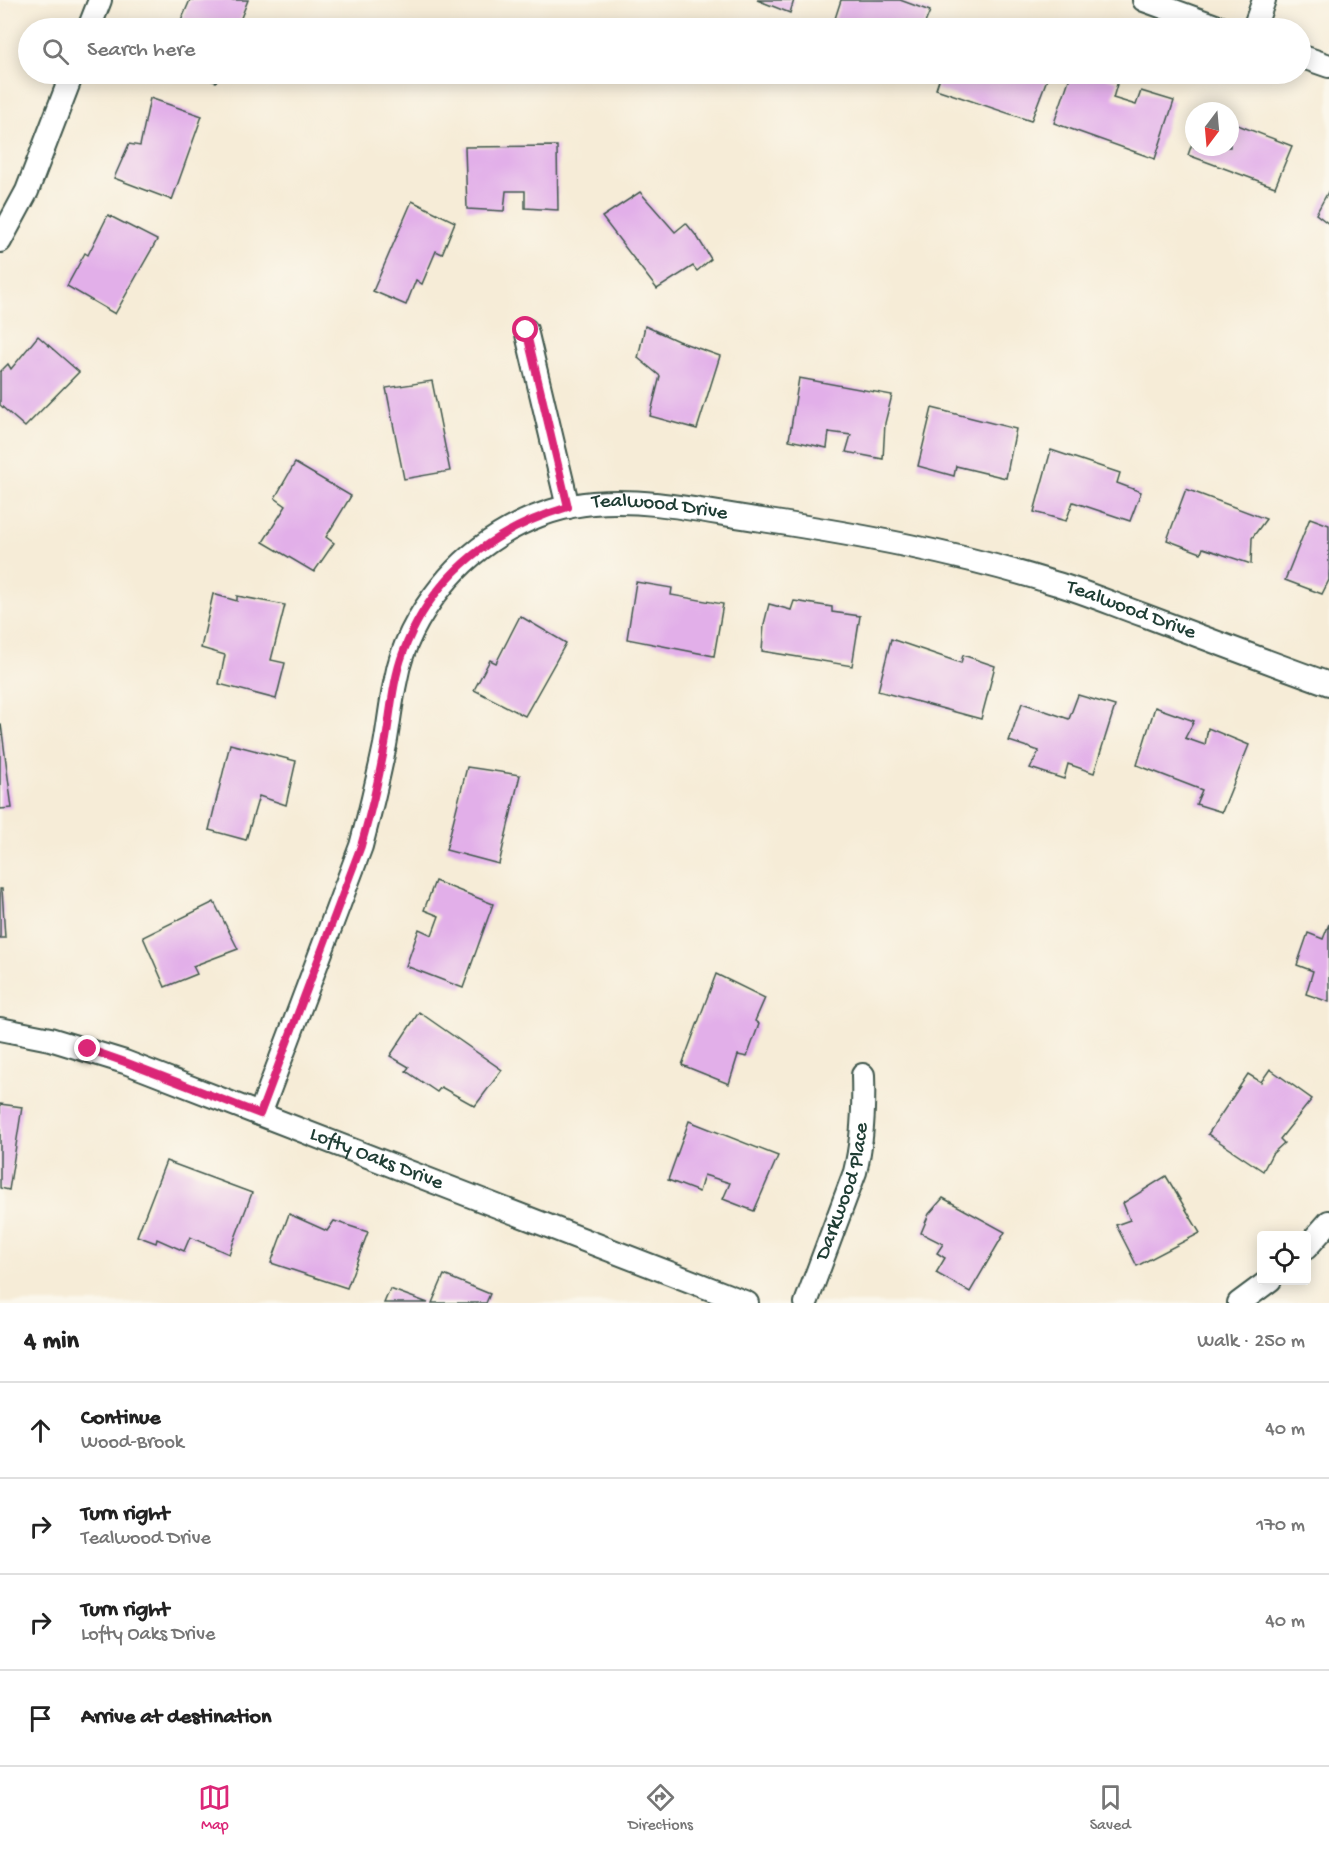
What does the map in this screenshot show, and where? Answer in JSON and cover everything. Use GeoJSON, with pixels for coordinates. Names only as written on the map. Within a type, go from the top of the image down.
{"type":"FeatureCollection","features":[{"type":"Feature","properties":{"kind":"street"},"geometry":{"type":"LineString","coordinates":[[93,18],[100,0]]}},
{"type":"Feature","properties":{"kind":"street"},"geometry":{"type":"LineString","coordinates":[[1144,0],[1194,18]]}},
{"type":"Feature","properties":{"kind":"street"},"geometry":{"type":"LineString","coordinates":[[1258,18],[1264,0]]}},
{"type":"Feature","properties":{"kind":"street"},"geometry":{"type":"LineString","coordinates":[[1311,60],[1329,66]]}},
{"type":"Feature","properties":{"kind":"street"},"geometry":{"type":"LineString","coordinates":[[0,241],[27,191],[68,84]]}},
{"type":"Feature","properties":{"kind":"street"},"geometry":{"type":"LineString","coordinates":[[526,330],[568,507]]}},
{"type":"Feature","properties":{"kind":"street","name":"Tealwood Drive"},"geometry":{"type":"LineString","coordinates":[[260,1114],[361,846],[386,742],[396,676],[403,653],[429,603],[444,583],[479,550],[520,524],[568,507],[632,501],[847,533],[938,551],[1057,583],[1329,684]]}},
{"type":"Feature","properties":{"kind":"street","name":"Lofty Oaks Drive"},"geometry":{"type":"LineString","coordinates":[[0,1029],[88,1049],[125,1062],[747,1303]]}},
{"type":"Feature","properties":{"kind":"street","name":"Darkwood Place"},"geometry":{"type":"LineString","coordinates":[[806,1303],[860,1155],[864,1109],[863,1075]]}},
{"type":"Feature","properties":{"kind":"street"},"geometry":{"type":"LineString","coordinates":[[1311,1242],[1329,1222]]}},
{"type":"Feature","properties":{"kind":"street"},"geometry":{"type":"LineString","coordinates":[[1239,1303],[1264,1285]]}},
{"type":"Feature","properties":{"kind":"building"},"geometry":{"type":"Polygon","coordinates":[[[190,0],[248,0],[241,18],[182,18],[190,0]]]}},
{"type":"Feature","properties":{"kind":"building"},"geometry":{"type":"Polygon","coordinates":[[[757,0],[794,0],[790,13],[757,0]]]}},
{"type":"Feature","properties":{"kind":"building"},"geometry":{"type":"Polygon","coordinates":[[[841,0],[900,0],[930,11],[927,18],[835,18],[841,0]]]}},
{"type":"Feature","properties":{"kind":"building"},"geometry":{"type":"Polygon","coordinates":[[[938,84],[1045,84],[1031,121],[936,89],[938,84]]]}},
{"type":"Feature","properties":{"kind":"building"},"geometry":{"type":"Polygon","coordinates":[[[1068,84],[1117,84],[1113,98],[1136,105],[1141,91],[1174,101],[1155,159],[1054,123],[1068,84]]]}},
{"type":"Feature","properties":{"kind":"building"},"geometry":{"type":"Polygon","coordinates":[[[150,98],[202,116],[172,200],[114,178],[129,144],[140,146],[150,98]]]}},
{"type":"Feature","properties":{"kind":"building"},"geometry":{"type":"Polygon","coordinates":[[[1239,125],[1292,146],[1275,187],[1191,156],[1239,156],[1239,125]]]}},
{"type":"Feature","properties":{"kind":"building"},"geometry":{"type":"Polygon","coordinates":[[[557,146],[558,210],[525,208],[525,191],[506,191],[504,211],[467,209],[465,147],[557,146]]]}},
{"type":"Feature","properties":{"kind":"building"},"geometry":{"type":"Polygon","coordinates":[[[1329,190],[1329,224],[1316,214],[1329,190]]]}},
{"type":"Feature","properties":{"kind":"building"},"geometry":{"type":"Polygon","coordinates":[[[640,192],[675,232],[686,223],[711,259],[697,271],[693,266],[657,289],[602,217],[640,192]]]}},
{"type":"Feature","properties":{"kind":"building"},"geometry":{"type":"Polygon","coordinates":[[[412,201],[455,222],[442,254],[436,251],[422,284],[416,280],[406,305],[373,291],[412,201]]]}},
{"type":"Feature","properties":{"kind":"building"},"geometry":{"type":"Polygon","coordinates":[[[108,215],[157,240],[115,314],[67,286],[85,253],[88,255],[108,215]]]}},
{"type":"Feature","properties":{"kind":"building"},"geometry":{"type":"Polygon","coordinates":[[[645,326],[720,356],[697,429],[650,416],[660,376],[638,358],[645,326]]]}},
{"type":"Feature","properties":{"kind":"building"},"geometry":{"type":"Polygon","coordinates":[[[38,336],[79,372],[25,427],[0,405],[0,372],[8,364],[11,369],[38,336]]]}},
{"type":"Feature","properties":{"kind":"building"},"geometry":{"type":"Polygon","coordinates":[[[799,378],[892,395],[885,423],[883,459],[846,452],[851,435],[829,432],[827,448],[789,440],[799,378]]]}},
{"type":"Feature","properties":{"kind":"building"},"geometry":{"type":"Polygon","coordinates":[[[432,381],[450,471],[404,479],[386,388],[432,381]]]}},
{"type":"Feature","properties":{"kind":"building"},"geometry":{"type":"Polygon","coordinates":[[[932,408],[1016,429],[1006,478],[956,466],[954,476],[918,466],[932,408]]]}},
{"type":"Feature","properties":{"kind":"building"},"geometry":{"type":"Polygon","coordinates":[[[1051,450],[1120,473],[1117,483],[1141,492],[1130,521],[1073,502],[1066,521],[1034,512],[1051,450]]]}},
{"type":"Feature","properties":{"kind":"building"},"geometry":{"type":"Polygon","coordinates":[[[295,463],[351,496],[326,537],[334,543],[314,572],[263,542],[286,506],[275,498],[295,463]]]}},
{"type":"Feature","properties":{"kind":"building"},"geometry":{"type":"Polygon","coordinates":[[[1186,489],[1266,519],[1252,538],[1251,564],[1203,548],[1201,553],[1167,540],[1186,489]]]}},
{"type":"Feature","properties":{"kind":"building"},"geometry":{"type":"Polygon","coordinates":[[[1310,518],[1329,525],[1329,580],[1322,594],[1285,580],[1310,518]]]}},
{"type":"Feature","properties":{"kind":"building"},"geometry":{"type":"Polygon","coordinates":[[[636,582],[672,588],[671,595],[723,604],[714,656],[627,639],[636,582]]]}},
{"type":"Feature","properties":{"kind":"building"},"geometry":{"type":"Polygon","coordinates":[[[213,594],[237,601],[237,596],[285,605],[271,660],[285,663],[276,699],[219,684],[225,655],[201,648],[213,594]]]}},
{"type":"Feature","properties":{"kind":"building"},"geometry":{"type":"Polygon","coordinates":[[[794,601],[832,607],[832,612],[860,616],[852,666],[762,651],[764,624],[769,604],[791,610],[794,601]]]}},
{"type":"Feature","properties":{"kind":"building"},"geometry":{"type":"Polygon","coordinates":[[[520,616],[566,643],[525,716],[474,690],[490,660],[496,663],[520,616]]]}},
{"type":"Feature","properties":{"kind":"building"},"geometry":{"type":"Polygon","coordinates":[[[891,639],[961,663],[963,655],[995,666],[981,719],[878,691],[891,639]]]}},
{"type":"Feature","properties":{"kind":"building"},"geometry":{"type":"Polygon","coordinates":[[[1078,695],[1115,706],[1094,773],[1068,764],[1064,779],[1030,768],[1039,751],[1009,741],[1022,703],[1069,719],[1078,695]]]}},
{"type":"Feature","properties":{"kind":"building"},"geometry":{"type":"Polygon","coordinates":[[[1155,707],[1194,721],[1185,738],[1205,745],[1208,728],[1249,745],[1222,812],[1196,804],[1202,790],[1137,765],[1155,707]]]}},
{"type":"Feature","properties":{"kind":"building"},"geometry":{"type":"Polygon","coordinates":[[[0,724],[12,808],[0,809],[0,724]]]}},
{"type":"Feature","properties":{"kind":"building"},"geometry":{"type":"Polygon","coordinates":[[[230,744],[296,761],[286,805],[259,796],[246,840],[209,830],[230,744]]]}},
{"type":"Feature","properties":{"kind":"building"},"geometry":{"type":"Polygon","coordinates":[[[467,767],[520,775],[499,864],[446,850],[467,767]]]}},
{"type":"Feature","properties":{"kind":"building"},"geometry":{"type":"Polygon","coordinates":[[[435,881],[493,904],[463,988],[406,966],[419,929],[432,935],[439,916],[424,910],[435,881]]]}},
{"type":"Feature","properties":{"kind":"building"},"geometry":{"type":"Polygon","coordinates":[[[0,889],[2,889],[5,938],[0,938],[0,889]]]}},
{"type":"Feature","properties":{"kind":"building"},"geometry":{"type":"Polygon","coordinates":[[[214,902],[238,949],[193,966],[197,974],[165,987],[143,937],[214,902]]]}},
{"type":"Feature","properties":{"kind":"building"},"geometry":{"type":"Polygon","coordinates":[[[1329,924],[1329,1002],[1306,994],[1313,971],[1297,965],[1308,933],[1323,939],[1329,924]]]}},
{"type":"Feature","properties":{"kind":"building"},"geometry":{"type":"Polygon","coordinates":[[[716,974],[765,998],[755,1021],[759,1024],[747,1057],[738,1055],[729,1084],[682,1065],[716,974]]]}},
{"type":"Feature","properties":{"kind":"building"},"geometry":{"type":"Polygon","coordinates":[[[419,1012],[502,1070],[475,1106],[441,1087],[437,1092],[406,1071],[409,1067],[390,1056],[419,1012]]]}},
{"type":"Feature","properties":{"kind":"building"},"geometry":{"type":"Polygon","coordinates":[[[1270,1069],[1312,1099],[1280,1139],[1284,1143],[1272,1154],[1263,1171],[1208,1134],[1248,1074],[1261,1082],[1270,1069]]]}},
{"type":"Feature","properties":{"kind":"building"},"geometry":{"type":"Polygon","coordinates":[[[0,1104],[22,1107],[9,1190],[0,1188],[0,1104]]]}},
{"type":"Feature","properties":{"kind":"building"},"geometry":{"type":"Polygon","coordinates":[[[689,1121],[778,1156],[754,1211],[723,1199],[730,1183],[704,1175],[699,1192],[668,1180],[689,1121]]]}},
{"type":"Feature","properties":{"kind":"building"},"geometry":{"type":"Polygon","coordinates":[[[166,1161],[252,1193],[229,1254],[190,1237],[184,1251],[157,1239],[156,1243],[137,1236],[166,1161]]]}},
{"type":"Feature","properties":{"kind":"building"},"geometry":{"type":"Polygon","coordinates":[[[1166,1176],[1200,1233],[1137,1266],[1116,1225],[1130,1220],[1123,1203],[1166,1176]]]}},
{"type":"Feature","properties":{"kind":"building"},"geometry":{"type":"Polygon","coordinates":[[[943,1198],[1005,1232],[970,1292],[936,1273],[945,1258],[937,1253],[943,1244],[921,1233],[929,1214],[943,1198]]]}},
{"type":"Feature","properties":{"kind":"building"},"geometry":{"type":"Polygon","coordinates":[[[289,1214],[327,1231],[334,1221],[368,1232],[347,1288],[271,1263],[289,1214]]]}},
{"type":"Feature","properties":{"kind":"building"},"geometry":{"type":"Polygon","coordinates":[[[444,1275],[490,1294],[486,1303],[432,1303],[444,1275]]]}},
{"type":"Feature","properties":{"kind":"building"},"geometry":{"type":"Polygon","coordinates":[[[390,1289],[428,1303],[384,1303],[390,1289]]]}},
{"type":"Feature","properties":{"kind":"route"},"geometry":{"type":"LineString","coordinates":[[88,1049],[260,1114],[361,846],[386,742],[396,676],[415,627],[444,583],[479,550],[520,524],[568,507],[526,330]]}}]}
